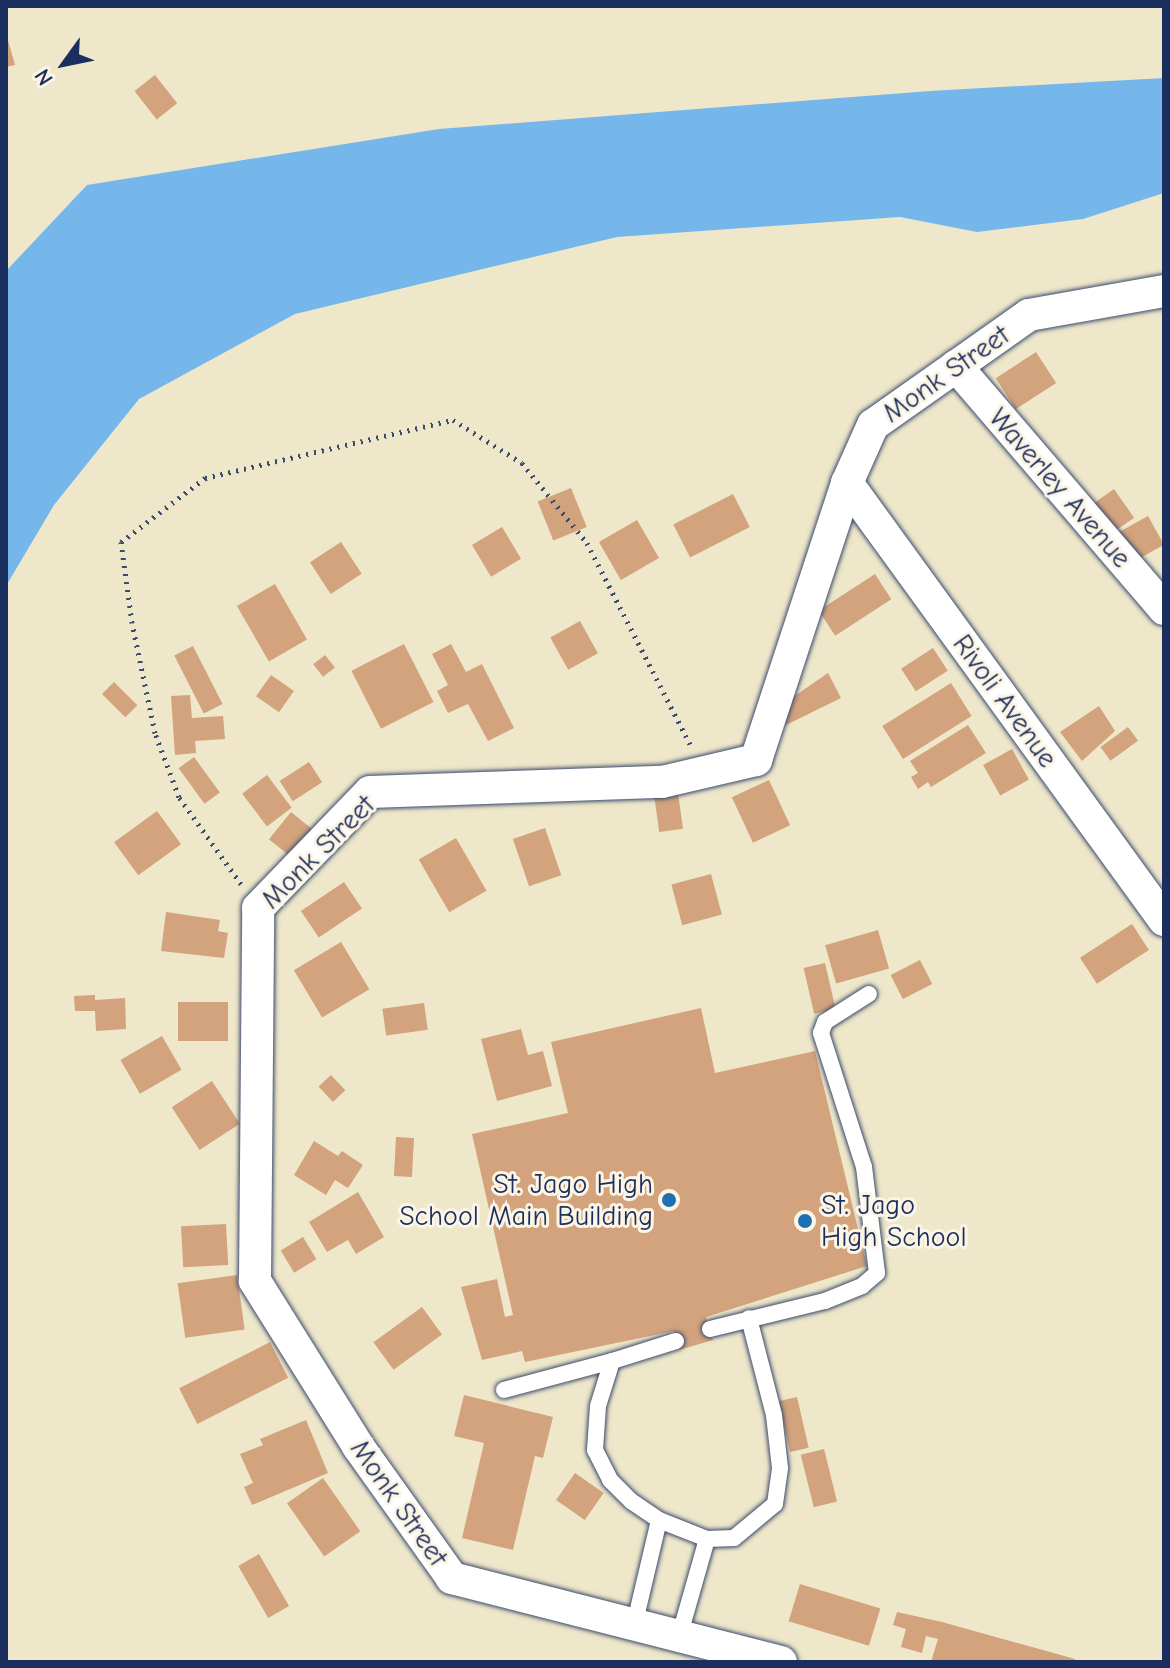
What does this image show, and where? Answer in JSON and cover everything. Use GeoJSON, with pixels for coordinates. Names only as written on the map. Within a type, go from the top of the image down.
{"type":"FeatureCollection","features":[{"type":"Feature","properties":{"kind":"street","name":"Monk Street"},"geometry":{"type":"LineString","coordinates":[[781,1662],[452,1578],[358,1446],[255,1281],[258,908],[370,792],[662,782],[756,760],[847,483],[873,425],[1029,315],[1164,291]]}},
{"type":"Feature","properties":{"kind":"street","name":"Waverley Avenue"},"geometry":{"type":"LineString","coordinates":[[956,366],[1164,609]]}},
{"type":"Feature","properties":{"kind":"street","name":"Rivoli Avenue"},"geometry":{"type":"LineString","coordinates":[[847,483],[1164,920]]}},
{"type":"Feature","properties":{"kind":"lane"},"geometry":{"type":"LineString","coordinates":[[710,1329],[825,1301],[862,1286],[877,1273],[864,1167],[821,1033],[825,1022],[869,994]]}},
{"type":"Feature","properties":{"kind":"lane"},"geometry":{"type":"LineString","coordinates":[[612,1361],[598,1406],[595,1450],[610,1480],[631,1501],[659,1520],[707,1539],[734,1538],[762,1519],[775,1504],[780,1468],[774,1415],[749,1318]]}},
{"type":"Feature","properties":{"kind":"lane"},"geometry":{"type":"LineString","coordinates":[[504,1390],[676,1341]]}},
{"type":"Feature","properties":{"kind":"lane"},"geometry":{"type":"LineString","coordinates":[[634,1626],[659,1520]]}},
{"type":"Feature","properties":{"kind":"lane"},"geometry":{"type":"LineString","coordinates":[[679,1637],[707,1539]]}},
{"type":"Feature","properties":{"kind":"path"},"geometry":{"type":"LineString","coordinates":[[258,908],[179,797],[155,733],[132,623],[121,542],[205,478],[453,420],[522,463],[587,543],[704,772]]}},
{"type":"Feature","properties":{"kind":"water"},"geometry":{"type":"Polygon","coordinates":[[[1164,78],[1164,193],[1083,219],[977,232],[900,217],[617,237],[295,314],[139,399],[54,505],[6,586],[6,271],[87,185],[439,129],[930,91],[1164,78]]]}},
{"type":"Feature","properties":{"kind":"building"},"geometry":{"type":"Polygon","coordinates":[[[6,33],[15,65],[6,67],[6,33]]]}},
{"type":"Feature","properties":{"kind":"building"},"geometry":{"type":"Polygon","coordinates":[[[155,75],[177,103],[157,119],[135,91],[155,75]]]}},
{"type":"Feature","properties":{"kind":"building"},"geometry":{"type":"Polygon","coordinates":[[[1036,352],[1056,383],[1016,409],[996,378],[1036,352]]]}},
{"type":"Feature","properties":{"kind":"building"},"geometry":{"type":"Polygon","coordinates":[[[571,488],[587,527],[553,540],[538,501],[571,488]]]}},
{"type":"Feature","properties":{"kind":"building"},"geometry":{"type":"Polygon","coordinates":[[[1114,489],[1134,518],[1110,534],[1090,506],[1114,489]]]}},
{"type":"Feature","properties":{"kind":"building"},"geometry":{"type":"Polygon","coordinates":[[[733,494],[750,527],[690,557],[673,524],[733,494]]]}},
{"type":"Feature","properties":{"kind":"building"},"geometry":{"type":"Polygon","coordinates":[[[1148,516],[1164,545],[1135,561],[1119,532],[1148,516]]]}},
{"type":"Feature","properties":{"kind":"building"},"geometry":{"type":"Polygon","coordinates":[[[637,520],[659,558],[621,580],[599,542],[637,520]]]}},
{"type":"Feature","properties":{"kind":"building"},"geometry":{"type":"Polygon","coordinates":[[[502,527],[521,559],[491,577],[472,545],[502,527]]]}},
{"type":"Feature","properties":{"kind":"building"},"geometry":{"type":"Polygon","coordinates":[[[341,542],[362,574],[331,594],[310,562],[341,542]]]}},
{"type":"Feature","properties":{"kind":"building"},"geometry":{"type":"Polygon","coordinates":[[[875,574],[891,599],[835,636],[819,610],[875,574]]]}},
{"type":"Feature","properties":{"kind":"building"},"geometry":{"type":"Polygon","coordinates":[[[275,584],[307,639],[269,661],[237,606],[275,584]]]}},
{"type":"Feature","properties":{"kind":"building"},"geometry":{"type":"Polygon","coordinates":[[[580,621],[598,653],[568,670],[550,637],[580,621]]]}},
{"type":"Feature","properties":{"kind":"building"},"geometry":{"type":"Polygon","coordinates":[[[404,644],[434,702],[381,729],[351,671],[404,644]]]}},
{"type":"Feature","properties":{"kind":"building"},"geometry":{"type":"Polygon","coordinates":[[[451,644],[466,672],[482,664],[514,728],[488,741],[468,704],[448,713],[437,691],[448,685],[432,654],[451,644]]]}},
{"type":"Feature","properties":{"kind":"building"},"geometry":{"type":"Polygon","coordinates":[[[193,646],[223,704],[204,713],[174,656],[193,646]]]}},
{"type":"Feature","properties":{"kind":"building"},"geometry":{"type":"Polygon","coordinates":[[[933,648],[948,671],[916,691],[901,669],[933,648]]]}},
{"type":"Feature","properties":{"kind":"building"},"geometry":{"type":"Polygon","coordinates":[[[325,655],[335,668],[323,677],[313,664],[325,655]]]}},
{"type":"Feature","properties":{"kind":"building"},"geometry":{"type":"Polygon","coordinates":[[[828,673],[841,698],[786,725],[783,704],[828,673]]]}},
{"type":"Feature","properties":{"kind":"building"},"geometry":{"type":"Polygon","coordinates":[[[271,675],[294,691],[279,712],[256,696],[271,675]]]}},
{"type":"Feature","properties":{"kind":"building"},"geometry":{"type":"Polygon","coordinates":[[[114,682],[137,705],[125,717],[102,694],[114,682]]]}},
{"type":"Feature","properties":{"kind":"building"},"geometry":{"type":"Polygon","coordinates":[[[951,683],[972,716],[903,759],[882,726],[951,683]]]}},
{"type":"Feature","properties":{"kind":"building"},"geometry":{"type":"Polygon","coordinates":[[[190,695],[192,718],[223,716],[225,739],[195,741],[196,753],[175,755],[171,696],[190,695]]]}},
{"type":"Feature","properties":{"kind":"building"},"geometry":{"type":"Polygon","coordinates":[[[1099,706],[1115,731],[1082,761],[1060,732],[1099,706]]]}},
{"type":"Feature","properties":{"kind":"building"},"geometry":{"type":"Polygon","coordinates":[[[968,725],[986,753],[931,787],[928,782],[918,789],[911,777],[918,773],[910,761],[968,725]]]}},
{"type":"Feature","properties":{"kind":"building"},"geometry":{"type":"Polygon","coordinates":[[[1128,727],[1138,741],[1110,761],[1100,747],[1128,727]]]}},
{"type":"Feature","properties":{"kind":"building"},"geometry":{"type":"Polygon","coordinates":[[[1012,749],[1029,780],[1000,796],[983,765],[1012,749]]]}},
{"type":"Feature","properties":{"kind":"building"},"geometry":{"type":"Polygon","coordinates":[[[194,757],[220,793],[204,804],[179,768],[194,757]]]}},
{"type":"Feature","properties":{"kind":"building"},"geometry":{"type":"Polygon","coordinates":[[[309,762],[322,782],[293,801],[280,781],[309,762]]]}},
{"type":"Feature","properties":{"kind":"building"},"geometry":{"type":"Polygon","coordinates":[[[267,775],[292,808],[267,826],[242,794],[267,775]]]}},
{"type":"Feature","properties":{"kind":"building"},"geometry":{"type":"Polygon","coordinates":[[[769,780],[790,825],[753,843],[732,797],[769,780]]]}},
{"type":"Feature","properties":{"kind":"building"},"geometry":{"type":"Polygon","coordinates":[[[678,793],[683,829],[659,832],[654,796],[678,793]]]}},
{"type":"Feature","properties":{"kind":"building"},"geometry":{"type":"Polygon","coordinates":[[[157,811],[181,844],[138,875],[114,842],[157,811]]]}},
{"type":"Feature","properties":{"kind":"building"},"geometry":{"type":"Polygon","coordinates":[[[291,812],[317,833],[295,860],[269,839],[291,812]]]}},
{"type":"Feature","properties":{"kind":"building"},"geometry":{"type":"Polygon","coordinates":[[[545,828],[561,875],[529,886],[513,839],[545,828]]]}},
{"type":"Feature","properties":{"kind":"building"},"geometry":{"type":"Polygon","coordinates":[[[456,838],[486,891],[449,912],[419,860],[456,838]]]}},
{"type":"Feature","properties":{"kind":"building"},"geometry":{"type":"Polygon","coordinates":[[[711,874],[722,915],[682,925],[671,885],[711,874]]]}},
{"type":"Feature","properties":{"kind":"building"},"geometry":{"type":"Polygon","coordinates":[[[344,882],[362,909],[319,938],[301,911],[344,882]]]}},
{"type":"Feature","properties":{"kind":"building"},"geometry":{"type":"Polygon","coordinates":[[[166,912],[220,920],[218,931],[228,933],[224,958],[161,951],[166,912]]]}},
{"type":"Feature","properties":{"kind":"building"},"geometry":{"type":"Polygon","coordinates":[[[1132,924],[1149,950],[1097,984],[1080,958],[1132,924]]]}},
{"type":"Feature","properties":{"kind":"building"},"geometry":{"type":"Polygon","coordinates":[[[878,930],[889,968],[836,984],[825,945],[878,930]]]}},
{"type":"Feature","properties":{"kind":"building"},"geometry":{"type":"Polygon","coordinates":[[[341,942],[369,989],[322,1017],[294,970],[341,942]]]}},
{"type":"Feature","properties":{"kind":"building"},"geometry":{"type":"Polygon","coordinates":[[[920,960],[932,984],[903,999],[891,975],[920,960]]]}},
{"type":"Feature","properties":{"kind":"building"},"geometry":{"type":"Polygon","coordinates":[[[825,963],[836,1009],[814,1014],[804,968],[825,963]]]}},
{"type":"Feature","properties":{"kind":"building"},"geometry":{"type":"Polygon","coordinates":[[[95,995],[95,1000],[125,998],[126,1029],[96,1031],[95,1011],[75,1011],[74,996],[95,995]]]}},
{"type":"Feature","properties":{"kind":"building"},"geometry":{"type":"Polygon","coordinates":[[[178,1002],[228,1002],[228,1041],[178,1041],[178,1002]]]}},
{"type":"Feature","properties":{"kind":"building"},"geometry":{"type":"Polygon","coordinates":[[[424,1003],[428,1030],[386,1036],[382,1009],[424,1003]]]}},
{"type":"Feature","properties":{"kind":"building","name":"St. Jago High School Main Building"},"geometry":{"type":"Polygon","coordinates":[[[701,1008],[715,1073],[815,1051],[867,1266],[706,1317],[713,1340],[679,1350],[674,1331],[525,1362],[522,1351],[482,1360],[461,1287],[497,1279],[505,1317],[513,1315],[472,1134],[568,1113],[551,1042],[701,1008]]]}},
{"type":"Feature","properties":{"kind":"building"},"geometry":{"type":"Polygon","coordinates":[[[521,1029],[528,1055],[543,1051],[552,1086],[497,1101],[481,1039],[521,1029]]]}},
{"type":"Feature","properties":{"kind":"building"},"geometry":{"type":"Polygon","coordinates":[[[162,1036],[182,1070],[140,1094],[120,1060],[162,1036]]]}},
{"type":"Feature","properties":{"kind":"building"},"geometry":{"type":"Polygon","coordinates":[[[331,1075],[345,1090],[333,1102],[319,1087],[331,1075]]]}},
{"type":"Feature","properties":{"kind":"building"},"geometry":{"type":"Polygon","coordinates":[[[212,1081],[240,1124],[200,1150],[172,1107],[212,1081]]]}},
{"type":"Feature","properties":{"kind":"building"},"geometry":{"type":"Polygon","coordinates":[[[396,1137],[414,1138],[412,1177],[394,1176],[396,1137]]]}},
{"type":"Feature","properties":{"kind":"building"},"geometry":{"type":"Polygon","coordinates":[[[314,1141],[338,1156],[342,1151],[363,1165],[348,1188],[335,1180],[326,1195],[294,1175],[314,1141]]]}},
{"type":"Feature","properties":{"kind":"building"},"geometry":{"type":"Polygon","coordinates":[[[358,1192],[384,1237],[356,1254],[348,1240],[327,1252],[309,1222],[358,1192]]]}},
{"type":"Feature","properties":{"kind":"building"},"geometry":{"type":"Polygon","coordinates":[[[226,1224],[228,1265],[183,1267],[181,1226],[226,1224]]]}},
{"type":"Feature","properties":{"kind":"building"},"geometry":{"type":"Polygon","coordinates":[[[303,1237],[316,1259],[294,1273],[281,1250],[303,1237]]]}},
{"type":"Feature","properties":{"kind":"building"},"geometry":{"type":"Polygon","coordinates":[[[237,1275],[245,1329],[185,1338],[178,1283],[237,1275]]]}},
{"type":"Feature","properties":{"kind":"building"},"geometry":{"type":"Polygon","coordinates":[[[422,1307],[442,1335],[393,1370],[373,1342],[422,1307]]]}},
{"type":"Feature","properties":{"kind":"building"},"geometry":{"type":"Polygon","coordinates":[[[270,1342],[288,1378],[197,1424],[179,1388],[270,1342]]]}},
{"type":"Feature","properties":{"kind":"building"},"geometry":{"type":"Polygon","coordinates":[[[464,1395],[553,1417],[543,1458],[535,1456],[513,1550],[462,1538],[484,1443],[454,1436],[464,1395]]]}},
{"type":"Feature","properties":{"kind":"building"},"geometry":{"type":"Polygon","coordinates":[[[797,1397],[809,1448],[790,1452],[778,1401],[797,1397]]]}},
{"type":"Feature","properties":{"kind":"building"},"geometry":{"type":"Polygon","coordinates":[[[306,1420],[328,1473],[252,1505],[244,1487],[253,1483],[240,1454],[263,1445],[260,1439],[306,1420]]]}},
{"type":"Feature","properties":{"kind":"building"},"geometry":{"type":"Polygon","coordinates":[[[824,1449],[837,1501],[814,1507],[801,1455],[824,1449]]]}},
{"type":"Feature","properties":{"kind":"building"},"geometry":{"type":"Polygon","coordinates":[[[575,1473],[604,1493],[585,1520],[556,1500],[575,1473]]]}},
{"type":"Feature","properties":{"kind":"building"},"geometry":{"type":"Polygon","coordinates":[[[323,1478],[360,1531],[324,1556],[287,1503],[323,1478]]]}},
{"type":"Feature","properties":{"kind":"building"},"geometry":{"type":"Polygon","coordinates":[[[259,1554],[289,1606],[268,1618],[238,1566],[259,1554]]]}},
{"type":"Feature","properties":{"kind":"building"},"geometry":{"type":"Polygon","coordinates":[[[800,1584],[880,1609],[869,1646],[789,1621],[800,1584]]]}},
{"type":"Feature","properties":{"kind":"building"},"geometry":{"type":"Polygon","coordinates":[[[897,1612],[1075,1659],[1074,1662],[931,1662],[938,1639],[926,1636],[922,1653],[901,1647],[906,1629],[893,1625],[897,1612]]]}},
{"type":"Feature","properties":{"kind":"place","name":"St. Jago High School Main Building"},"geometry":{"type":"Point","coordinates":[669,1200]}},
{"type":"Feature","properties":{"kind":"place","name":"St. Jago High School"},"geometry":{"type":"Point","coordinates":[805,1221]}}]}
